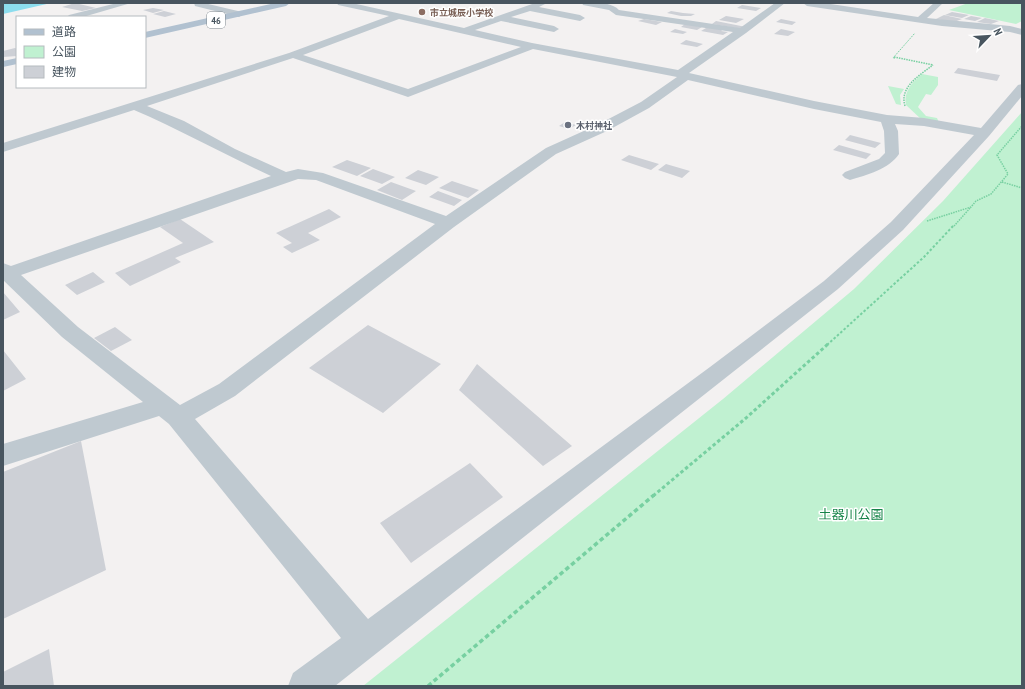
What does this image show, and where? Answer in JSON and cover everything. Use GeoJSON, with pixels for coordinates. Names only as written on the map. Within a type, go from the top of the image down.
{"type":"FeatureCollection","features":[{"type":"Feature","properties":{"kind":"main road","name":"46"},"geometry":{"type":"LineString","coordinates":[[146,34],[286,3]]}},
{"type":"Feature","properties":{"kind":"main road"},"geometry":{"type":"LineString","coordinates":[[3,64],[16,61]]}},
{"type":"Feature","properties":{"kind":"street"},"geometry":{"type":"LineString","coordinates":[[88,16],[127,3]]}},
{"type":"Feature","properties":{"kind":"street"},"geometry":{"type":"LineString","coordinates":[[341,3],[532,46],[683,75],[814,105],[887,119],[919,121],[984,133]]}},
{"type":"Feature","properties":{"kind":"street"},"geometry":{"type":"LineString","coordinates":[[464,31],[543,3]]}},
{"type":"Feature","properties":{"kind":"street"},"geometry":{"type":"LineString","coordinates":[[586,3],[612,8],[616,12],[743,30]]}},
{"type":"Feature","properties":{"kind":"street"},"geometry":{"type":"LineString","coordinates":[[3,455],[171,411],[227,390],[448,224],[551,151],[608,125],[645,104],[781,3]]}},
{"type":"Feature","properties":{"kind":"street"},"geometry":{"type":"LineString","coordinates":[[807,3],[921,19],[1010,29],[1022,32]]}},
{"type":"Feature","properties":{"kind":"street"},"geometry":{"type":"LineString","coordinates":[[921,19],[939,3]]}},
{"type":"Feature","properties":{"kind":"street"},"geometry":{"type":"LineString","coordinates":[[198,4],[239,14]]}},
{"type":"Feature","properties":{"kind":"street"},"geometry":{"type":"LineString","coordinates":[[500,18],[549,28],[576,17],[529,8]]}},
{"type":"Feature","properties":{"kind":"street"},"geometry":{"type":"LineString","coordinates":[[647,17],[663,8]]}},
{"type":"Feature","properties":{"kind":"street"},"geometry":{"type":"LineString","coordinates":[[3,148],[133,105],[293,55],[398,16]]}},
{"type":"Feature","properties":{"kind":"street"},"geometry":{"type":"LineString","coordinates":[[293,55],[408,93],[532,46]]}},
{"type":"Feature","properties":{"kind":"street"},"geometry":{"type":"LineString","coordinates":[[306,686],[724,369],[831,285],[897,226],[984,133],[1022,88]]}},
{"type":"Feature","properties":{"kind":"street"},"geometry":{"type":"LineString","coordinates":[[133,105],[179,124],[230,152],[284,177]]}},
{"type":"Feature","properties":{"kind":"street"},"geometry":{"type":"LineString","coordinates":[[850,176],[884,162],[892,154],[891,131],[887,119]]}},
{"type":"Feature","properties":{"kind":"street"},"geometry":{"type":"LineString","coordinates":[[365,641],[171,411],[70,332],[6,271],[284,177],[298,174],[318,176],[448,224]]}},
{"type":"Feature","properties":{"kind":"path"},"geometry":{"type":"LineString","coordinates":[[919,121],[903,103],[904,94],[916,78],[933,65],[893,58],[923,24],[925,21],[921,19]]}},
{"type":"Feature","properties":{"kind":"path"},"geometry":{"type":"LineString","coordinates":[[428,686],[751,413],[924,257],[976,201],[991,194],[1008,174],[997,155],[1022,126]]}},
{"type":"Feature","properties":{"kind":"path"},"geometry":{"type":"LineString","coordinates":[[1002,182],[1022,188]]}},
{"type":"Feature","properties":{"kind":"path"},"geometry":{"type":"LineString","coordinates":[[897,226],[930,220],[971,207]]}},
{"type":"Feature","properties":{"kind":"green space"},"geometry":{"type":"Polygon","coordinates":[[[968,3],[1022,3],[1022,21],[1016,24],[949,10],[968,3]]]}},
{"type":"Feature","properties":{"kind":"green space"},"geometry":{"type":"Polygon","coordinates":[[[922,74],[938,77],[938,85],[931,95],[926,94],[918,107],[926,116],[937,118],[939,123],[922,120],[906,105],[905,100],[907,91],[912,83],[922,74]]]}},
{"type":"Feature","properties":{"kind":"green space"},"geometry":{"type":"Polygon","coordinates":[[[888,86],[904,89],[900,95],[901,105],[896,104],[888,86]]]}},
{"type":"Feature","properties":{"kind":"green space","name":"土器川公園"},"geometry":{"type":"Polygon","coordinates":[[[1022,112],[1022,686],[363,686],[723,399],[854,289],[943,201],[1022,112]]]}},
{"type":"Feature","properties":{"kind":"water"},"geometry":{"type":"Polygon","coordinates":[[[3,3],[51,3],[3,14],[3,3]]]}},
{"type":"Feature","properties":{"kind":"building"},"geometry":{"type":"Polygon","coordinates":[[[75,3],[96,8],[82,11],[62,7],[75,3]]]}},
{"type":"Feature","properties":{"kind":"building"},"geometry":{"type":"Polygon","coordinates":[[[742,5],[761,8],[756,11],[737,8],[742,5]]]}},
{"type":"Feature","properties":{"kind":"building"},"geometry":{"type":"Polygon","coordinates":[[[153,8],[164,10],[153,13],[143,10],[153,8]]]}},
{"type":"Feature","properties":{"kind":"building"},"geometry":{"type":"Polygon","coordinates":[[[164,11],[176,14],[165,17],[153,14],[164,11]]]}},
{"type":"Feature","properties":{"kind":"building"},"geometry":{"type":"Polygon","coordinates":[[[671,11],[695,14],[691,16],[681,16],[667,13],[671,11]]]}},
{"type":"Feature","properties":{"kind":"building"},"geometry":{"type":"Polygon","coordinates":[[[952,12],[969,15],[962,18],[945,15],[952,12]]]}},
{"type":"Feature","properties":{"kind":"building"},"geometry":{"type":"Polygon","coordinates":[[[944,15],[962,19],[954,22],[936,19],[944,15]]]}},
{"type":"Feature","properties":{"kind":"building"},"geometry":{"type":"Polygon","coordinates":[[[726,16],[744,19],[736,23],[719,20],[726,16]]]}},
{"type":"Feature","properties":{"kind":"building"},"geometry":{"type":"Polygon","coordinates":[[[971,16],[982,18],[975,21],[964,19],[971,16]]]}},
{"type":"Feature","properties":{"kind":"building"},"geometry":{"type":"Polygon","coordinates":[[[985,18],[999,21],[991,24],[977,22],[985,18]]]}},
{"type":"Feature","properties":{"kind":"building"},"geometry":{"type":"Polygon","coordinates":[[[644,19],[662,22],[656,25],[638,21],[644,19]]]}},
{"type":"Feature","properties":{"kind":"building"},"geometry":{"type":"Polygon","coordinates":[[[781,19],[796,22],[792,25],[776,22],[781,19]]]}},
{"type":"Feature","properties":{"kind":"building"},"geometry":{"type":"Polygon","coordinates":[[[716,21],[746,27],[742,29],[712,24],[716,21]]]}},
{"type":"Feature","properties":{"kind":"building"},"geometry":{"type":"Polygon","coordinates":[[[685,24],[702,27],[697,30],[681,27],[685,24]]]}},
{"type":"Feature","properties":{"kind":"building"},"geometry":{"type":"Polygon","coordinates":[[[706,28],[725,28],[721,31],[728,32],[723,35],[701,31],[706,28]]]}},
{"type":"Feature","properties":{"kind":"building"},"geometry":{"type":"Polygon","coordinates":[[[675,29],[687,32],[683,34],[670,32],[675,29]]]}},
{"type":"Feature","properties":{"kind":"building"},"geometry":{"type":"Polygon","coordinates":[[[781,29],[795,32],[788,36],[774,34],[781,29]]]}},
{"type":"Feature","properties":{"kind":"building"},"geometry":{"type":"Polygon","coordinates":[[[686,40],[703,44],[697,47],[680,44],[686,40]]]}},
{"type":"Feature","properties":{"kind":"building"},"geometry":{"type":"Polygon","coordinates":[[[15,48],[16,56],[3,57],[3,51],[15,48]]]}},
{"type":"Feature","properties":{"kind":"building"},"geometry":{"type":"Polygon","coordinates":[[[958,68],[1000,75],[997,81],[954,73],[958,68]]]}},
{"type":"Feature","properties":{"kind":"building"},"geometry":{"type":"Polygon","coordinates":[[[565,122],[576,125],[569,129],[559,126],[565,122]]]}},
{"type":"Feature","properties":{"kind":"building"},"geometry":{"type":"Polygon","coordinates":[[[850,135],[881,143],[875,148],[845,140],[850,135]]]}},
{"type":"Feature","properties":{"kind":"building"},"geometry":{"type":"Polygon","coordinates":[[[839,145],[871,154],[866,159],[833,150],[839,145]]]}},
{"type":"Feature","properties":{"kind":"building"},"geometry":{"type":"Polygon","coordinates":[[[629,155],[659,164],[651,170],[621,160],[629,155]]]}},
{"type":"Feature","properties":{"kind":"building"},"geometry":{"type":"Polygon","coordinates":[[[347,160],[371,168],[357,176],[332,167],[347,160]]]}},
{"type":"Feature","properties":{"kind":"building"},"geometry":{"type":"Polygon","coordinates":[[[666,164],[690,171],[682,178],[658,170],[666,164]]]}},
{"type":"Feature","properties":{"kind":"building"},"geometry":{"type":"Polygon","coordinates":[[[373,169],[395,177],[382,184],[360,176],[373,169]]]}},
{"type":"Feature","properties":{"kind":"building"},"geometry":{"type":"Polygon","coordinates":[[[418,170],[439,177],[426,185],[405,178],[418,170]]]}},
{"type":"Feature","properties":{"kind":"building"},"geometry":{"type":"Polygon","coordinates":[[[452,181],[479,190],[468,198],[439,188],[452,181]]]}},
{"type":"Feature","properties":{"kind":"building"},"geometry":{"type":"Polygon","coordinates":[[[391,182],[416,191],[402,200],[377,190],[391,182]]]}},
{"type":"Feature","properties":{"kind":"building"},"geometry":{"type":"Polygon","coordinates":[[[438,191],[462,200],[454,206],[429,197],[438,191]]]}},
{"type":"Feature","properties":{"kind":"building"},"geometry":{"type":"Polygon","coordinates":[[[329,209],[341,217],[308,233],[320,240],[292,253],[283,247],[292,243],[276,233],[329,209]]]}},
{"type":"Feature","properties":{"kind":"building"},"geometry":{"type":"Polygon","coordinates":[[[180,219],[214,242],[175,258],[181,262],[130,286],[115,273],[183,243],[160,227],[180,219]]]}},
{"type":"Feature","properties":{"kind":"building"},"geometry":{"type":"Polygon","coordinates":[[[93,272],[105,282],[77,295],[65,285],[93,272]]]}},
{"type":"Feature","properties":{"kind":"building"},"geometry":{"type":"Polygon","coordinates":[[[3,292],[20,312],[3,320],[3,292]]]}},
{"type":"Feature","properties":{"kind":"building"},"geometry":{"type":"Polygon","coordinates":[[[368,325],[441,364],[383,413],[309,368],[368,325]]]}},
{"type":"Feature","properties":{"kind":"building"},"geometry":{"type":"Polygon","coordinates":[[[115,327],[132,340],[111,351],[94,338],[115,327]]]}},
{"type":"Feature","properties":{"kind":"building"},"geometry":{"type":"Polygon","coordinates":[[[3,350],[26,379],[3,391],[3,350]]]}},
{"type":"Feature","properties":{"kind":"building"},"geometry":{"type":"Polygon","coordinates":[[[477,364],[572,446],[543,466],[459,390],[477,364]]]}},
{"type":"Feature","properties":{"kind":"building"},"geometry":{"type":"Polygon","coordinates":[[[81,441],[106,570],[3,619],[3,472],[81,441]]]}},
{"type":"Feature","properties":{"kind":"building"},"geometry":{"type":"Polygon","coordinates":[[[470,463],[503,497],[411,563],[380,523],[470,463]]]}},
{"type":"Feature","properties":{"kind":"building"},"geometry":{"type":"Polygon","coordinates":[[[49,649],[54,686],[3,686],[3,672],[49,649]]]}},
{"type":"Feature","properties":{"kind":"place","name":"市立城辰小学校"},"geometry":{"type":"Point","coordinates":[422,12]}},
{"type":"Feature","properties":{"kind":"place","name":"木村神社"},"geometry":{"type":"Point","coordinates":[568,125]}}]}
